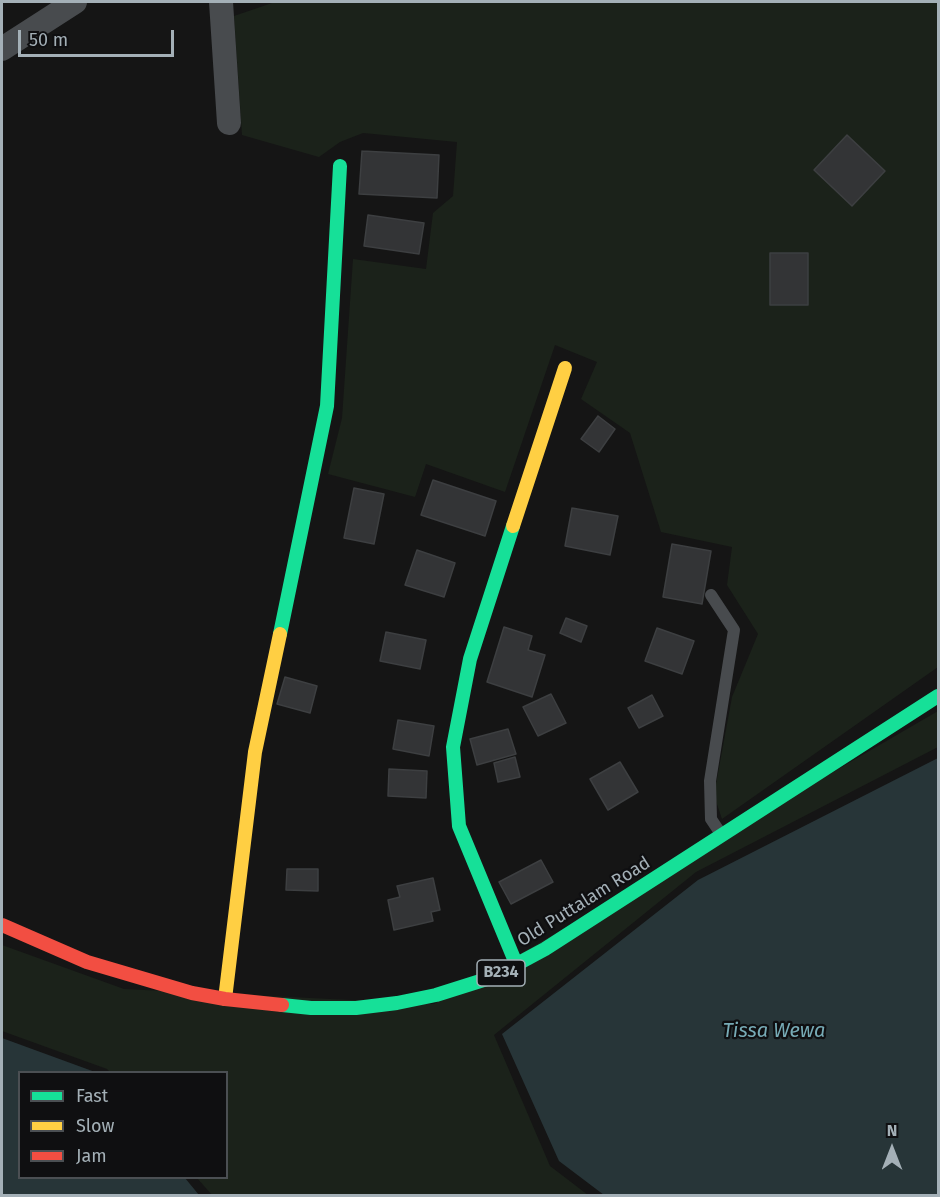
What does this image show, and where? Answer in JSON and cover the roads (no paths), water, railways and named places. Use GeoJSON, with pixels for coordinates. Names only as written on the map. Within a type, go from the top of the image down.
{"type":"FeatureCollection","features":[{"type":"Feature","properties":{"kind":"street"},"geometry":{"type":"LineString","coordinates":[[2,49],[75,2]]}},
{"type":"Feature","properties":{"kind":"street"},"geometry":{"type":"LineString","coordinates":[[222,2],[228,123]]}},
{"type":"Feature","properties":{"kind":"street"},"geometry":{"type":"LineString","coordinates":[[225,999],[255,752],[327,406],[340,166]]}},
{"type":"Feature","properties":{"kind":"street"},"geometry":{"type":"LineString","coordinates":[[517,966],[459,826],[453,747],[470,659],[565,368]]}},
{"type":"Feature","properties":{"kind":"street","name":"Old Puttalam Road"},"geometry":{"type":"LineString","coordinates":[[2,925],[87,962],[192,993],[225,999],[311,1008],[356,1008],[397,1003],[467,987],[517,966],[545,949],[939,696]]}},
{"type":"Feature","properties":{"kind":"lane"},"geometry":{"type":"LineString","coordinates":[[711,595],[734,630],[710,781],[711,819],[722,835]]}},
{"type":"Feature","properties":{"kind":"water","name":"Tissa Wewa"},"geometry":{"type":"Polygon","coordinates":[[[938,758],[938,1195],[604,1195],[559,1161],[502,1034],[698,880],[938,758]]]}},
{"type":"Feature","properties":{"kind":"water"},"geometry":{"type":"Polygon","coordinates":[[[2,1038],[92,1071],[18,1071],[18,1179],[186,1179],[199,1195],[2,1195],[2,1038]]]}}]}
